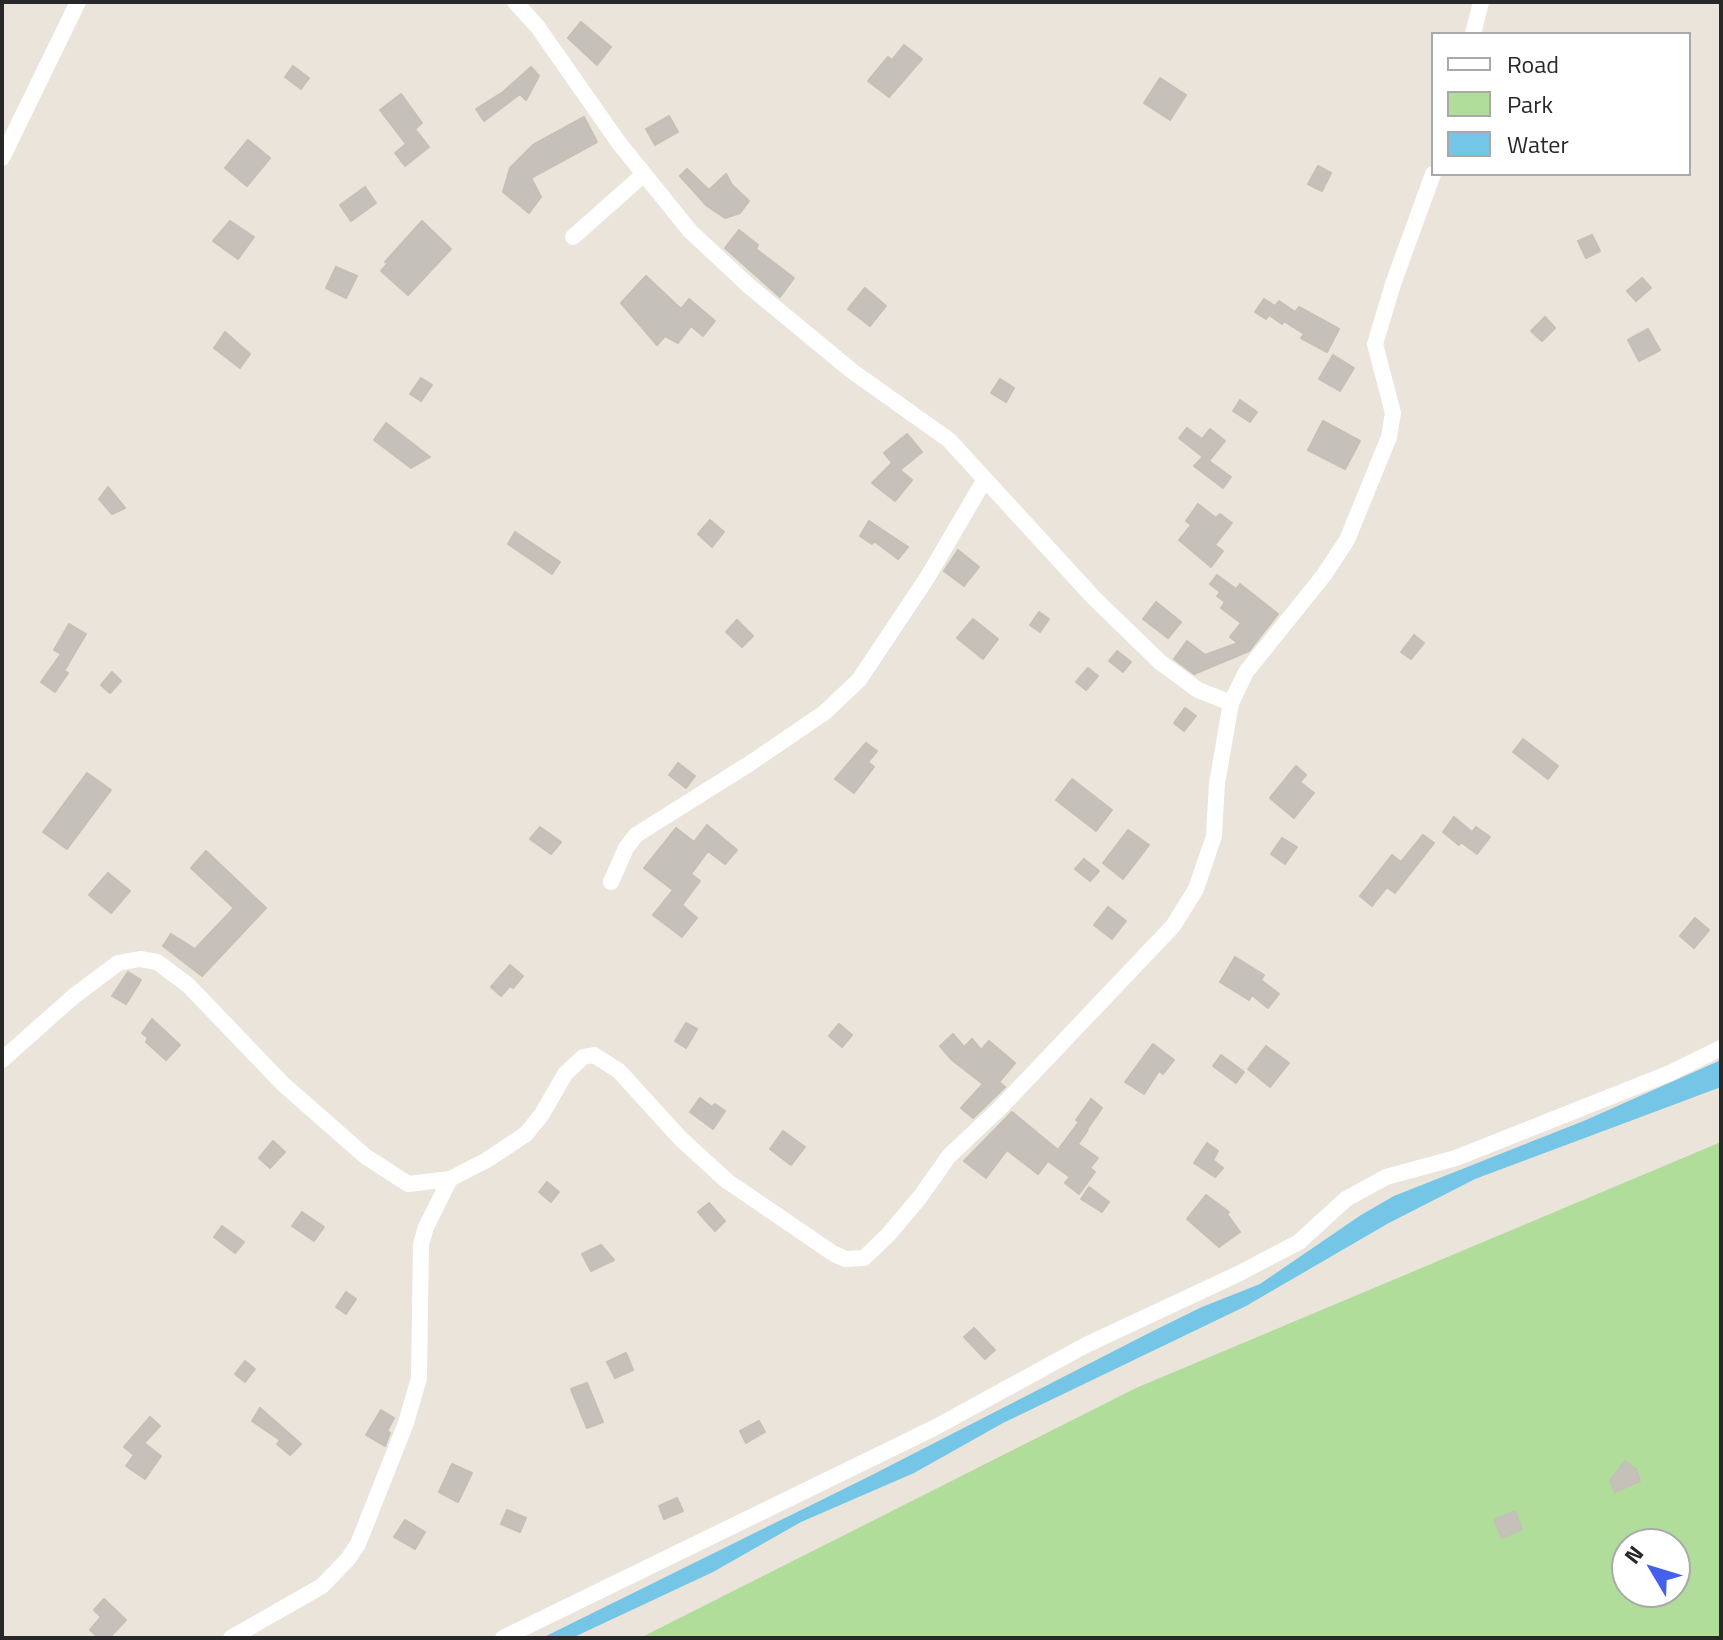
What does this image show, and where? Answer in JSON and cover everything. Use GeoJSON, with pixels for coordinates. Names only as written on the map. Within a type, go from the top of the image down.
{"type":"FeatureCollection","features":[{"type":"Feature","properties":{"kind":"street"},"geometry":{"type":"LineString","coordinates":[[2,158],[78,2]]}},
{"type":"Feature","properties":{"kind":"street"},"geometry":{"type":"LineString","coordinates":[[515,2],[537,26],[644,174],[690,231],[749,286],[852,371],[949,440],[1094,598],[1160,662],[1198,690],[1231,703]]}},
{"type":"Feature","properties":{"kind":"street"},"geometry":{"type":"LineString","coordinates":[[1474,32],[1481,2]]}},
{"type":"Feature","properties":{"kind":"street"},"geometry":{"type":"LineString","coordinates":[[573,237],[644,174]]}},
{"type":"Feature","properties":{"kind":"street"},"geometry":{"type":"LineString","coordinates":[[2,1060],[74,996],[118,963],[140,959],[157,962],[188,985],[283,1084],[365,1156],[408,1184],[450,1179],[487,1160],[526,1134],[542,1114],[565,1074],[583,1057],[594,1055],[619,1071],[681,1139],[727,1181],[834,1254],[846,1259],[864,1258],[920,1197],[949,1156],[1001,1107],[1173,926],[1196,889],[1214,836],[1217,783],[1231,703],[1246,672],[1324,575],[1347,540],[1389,437],[1393,413],[1375,344],[1432,176]]}},
{"type":"Feature","properties":{"kind":"street"},"geometry":{"type":"LineString","coordinates":[[611,882],[626,848],[636,835],[824,713],[859,680],[927,578],[985,479]]}},
{"type":"Feature","properties":{"kind":"street"},"geometry":{"type":"LineString","coordinates":[[503,1638],[934,1428],[1086,1345],[1238,1274],[1299,1242],[1346,1199],[1386,1177],[1456,1158],[1670,1073],[1721,1048]]}},
{"type":"Feature","properties":{"kind":"street"},"geometry":{"type":"LineString","coordinates":[[231,1638],[322,1586],[358,1544],[402,1436],[419,1378],[421,1244],[450,1179]]}},
{"type":"Feature","properties":{"kind":"green space"},"geometry":{"type":"Polygon","coordinates":[[[1721,1142],[1721,1638],[640,1638],[1136,1388],[1721,1142]]]}},
{"type":"Feature","properties":{"kind":"water"},"geometry":{"type":"Polygon","coordinates":[[[1721,1060],[1721,1087],[1475,1179],[1387,1224],[1246,1306],[1003,1423],[914,1473],[801,1522],[713,1572],[572,1638],[542,1638],[866,1478],[1153,1331],[1260,1284],[1394,1196],[1586,1120],[1721,1060]]]}},
{"type":"Feature","properties":{"kind":"building"},"geometry":{"type":"Polygon","coordinates":[[[581,22],[611,47],[597,65],[568,38],[581,22]]]}},
{"type":"Feature","properties":{"kind":"building"},"geometry":{"type":"Polygon","coordinates":[[[904,45],[922,59],[889,97],[868,81],[888,57],[892,60],[904,45]]]}},
{"type":"Feature","properties":{"kind":"building"},"geometry":{"type":"Polygon","coordinates":[[[293,66],[309,78],[301,89],[285,77],[293,66]]]}},
{"type":"Feature","properties":{"kind":"building"},"geometry":{"type":"Polygon","coordinates":[[[531,67],[539,76],[526,100],[520,94],[484,121],[476,109],[503,92],[531,67]]]}},
{"type":"Feature","properties":{"kind":"building"},"geometry":{"type":"Polygon","coordinates":[[[1160,78],[1186,95],[1170,120],[1144,103],[1160,78]]]}},
{"type":"Feature","properties":{"kind":"building"},"geometry":{"type":"Polygon","coordinates":[[[401,94],[422,123],[415,129],[429,147],[405,166],[395,153],[406,144],[380,110],[401,94]]]}},
{"type":"Feature","properties":{"kind":"building"},"geometry":{"type":"Polygon","coordinates":[[[669,116],[678,132],[655,145],[646,129],[669,116]]]}},
{"type":"Feature","properties":{"kind":"building"},"geometry":{"type":"Polygon","coordinates":[[[584,117],[597,142],[531,178],[541,197],[529,213],[503,192],[510,168],[533,145],[584,117]]]}},
{"type":"Feature","properties":{"kind":"building"},"geometry":{"type":"Polygon","coordinates":[[[248,140],[270,158],[247,186],[225,168],[248,140]]]}},
{"type":"Feature","properties":{"kind":"building"},"geometry":{"type":"Polygon","coordinates":[[[1318,166],[1331,173],[1322,191],[1308,184],[1318,166]]]}},
{"type":"Feature","properties":{"kind":"building"},"geometry":{"type":"Polygon","coordinates":[[[687,169],[709,190],[726,174],[732,185],[749,201],[740,213],[725,218],[707,206],[680,176],[687,169]]]}},
{"type":"Feature","properties":{"kind":"building"},"geometry":{"type":"Polygon","coordinates":[[[365,187],[376,203],[351,221],[340,205],[365,187]]]}},
{"type":"Feature","properties":{"kind":"building"},"geometry":{"type":"Polygon","coordinates":[[[230,221],[254,237],[238,259],[213,241],[230,221]]]}},
{"type":"Feature","properties":{"kind":"building"},"geometry":{"type":"Polygon","coordinates":[[[422,221],[451,249],[408,295],[381,271],[388,263],[385,262],[422,221]]]}},
{"type":"Feature","properties":{"kind":"building"},"geometry":{"type":"Polygon","coordinates":[[[739,230],[758,245],[756,249],[794,278],[780,297],[725,248],[739,230]]]}},
{"type":"Feature","properties":{"kind":"building"},"geometry":{"type":"Polygon","coordinates":[[[1592,235],[1600,251],[1586,258],[1578,241],[1592,235]]]}},
{"type":"Feature","properties":{"kind":"building"},"geometry":{"type":"Polygon","coordinates":[[[336,267],[357,276],[346,298],[326,288],[336,267]]]}},
{"type":"Feature","properties":{"kind":"building"},"geometry":{"type":"Polygon","coordinates":[[[646,276],[681,309],[689,299],[715,321],[703,336],[691,326],[678,343],[665,336],[657,345],[621,303],[646,276]]]}},
{"type":"Feature","properties":{"kind":"building"},"geometry":{"type":"Polygon","coordinates":[[[1642,278],[1651,288],[1636,301],[1627,291],[1642,278]]]}},
{"type":"Feature","properties":{"kind":"building"},"geometry":{"type":"Polygon","coordinates":[[[865,288],[886,306],[870,326],[848,309],[865,288]]]}},
{"type":"Feature","properties":{"kind":"building"},"geometry":{"type":"Polygon","coordinates":[[[1264,299],[1275,306],[1279,301],[1295,312],[1299,307],[1339,329],[1327,352],[1301,338],[1304,334],[1284,321],[1282,324],[1269,315],[1266,319],[1255,312],[1264,299]]]}},
{"type":"Feature","properties":{"kind":"building"},"geometry":{"type":"Polygon","coordinates":[[[1545,317],[1555,328],[1542,341],[1531,331],[1545,317]]]}},
{"type":"Feature","properties":{"kind":"building"},"geometry":{"type":"Polygon","coordinates":[[[1648,329],[1660,350],[1639,361],[1628,340],[1648,329]]]}},
{"type":"Feature","properties":{"kind":"building"},"geometry":{"type":"Polygon","coordinates":[[[225,332],[250,354],[240,368],[214,348],[225,332]]]}},
{"type":"Feature","properties":{"kind":"building"},"geometry":{"type":"Polygon","coordinates":[[[1333,355],[1354,368],[1340,391],[1319,379],[1333,355]]]}},
{"type":"Feature","properties":{"kind":"building"},"geometry":{"type":"Polygon","coordinates":[[[421,378],[432,385],[421,401],[410,394],[421,378]]]}},
{"type":"Feature","properties":{"kind":"building"},"geometry":{"type":"Polygon","coordinates":[[[1000,379],[1014,388],[1006,402],[991,393],[1000,379]]]}},
{"type":"Feature","properties":{"kind":"building"},"geometry":{"type":"Polygon","coordinates":[[[1240,400],[1257,412],[1250,422],[1233,411],[1240,400]]]}},
{"type":"Feature","properties":{"kind":"building"},"geometry":{"type":"Polygon","coordinates":[[[1323,421],[1360,441],[1345,469],[1308,450],[1323,421]]]}},
{"type":"Feature","properties":{"kind":"building"},"geometry":{"type":"Polygon","coordinates":[[[386,423],[430,457],[411,468],[374,440],[386,423]]]}},
{"type":"Feature","properties":{"kind":"building"},"geometry":{"type":"Polygon","coordinates":[[[1187,428],[1202,439],[1210,429],[1225,441],[1209,461],[1231,477],[1223,488],[1194,466],[1203,457],[1179,438],[1187,428]]]}},
{"type":"Feature","properties":{"kind":"building"},"geometry":{"type":"Polygon","coordinates":[[[907,434],[922,452],[900,470],[912,480],[895,501],[872,483],[892,463],[884,453],[907,434]]]}},
{"type":"Feature","properties":{"kind":"building"},"geometry":{"type":"Polygon","coordinates":[[[108,487],[125,508],[112,514],[99,499],[108,487]]]}},
{"type":"Feature","properties":{"kind":"building"},"geometry":{"type":"Polygon","coordinates":[[[1198,504],[1216,518],[1220,514],[1232,523],[1215,545],[1223,551],[1211,567],[1179,540],[1191,525],[1186,521],[1198,504]]]}},
{"type":"Feature","properties":{"kind":"building"},"geometry":{"type":"Polygon","coordinates":[[[710,520],[724,532],[712,547],[698,534],[710,520]]]}},
{"type":"Feature","properties":{"kind":"building"},"geometry":{"type":"Polygon","coordinates":[[[869,521],[908,547],[898,559],[874,541],[872,544],[860,536],[869,521]]]}},
{"type":"Feature","properties":{"kind":"building"},"geometry":{"type":"Polygon","coordinates":[[[515,532],[560,562],[552,574],[508,544],[515,532]]]}},
{"type":"Feature","properties":{"kind":"building"},"geometry":{"type":"Polygon","coordinates":[[[958,550],[979,567],[964,586],[944,571],[958,550]]]}},
{"type":"Feature","properties":{"kind":"building"},"geometry":{"type":"Polygon","coordinates":[[[1217,575],[1236,589],[1240,584],[1278,614],[1249,651],[1194,674],[1174,659],[1187,641],[1205,655],[1238,643],[1230,637],[1241,623],[1221,608],[1225,602],[1217,596],[1220,592],[1210,584],[1217,575]]]}},
{"type":"Feature","properties":{"kind":"building"},"geometry":{"type":"Polygon","coordinates":[[[1156,602],[1181,622],[1168,638],[1143,619],[1156,602]]]}},
{"type":"Feature","properties":{"kind":"building"},"geometry":{"type":"Polygon","coordinates":[[[1039,612],[1049,619],[1040,632],[1030,625],[1039,612]]]}},
{"type":"Feature","properties":{"kind":"building"},"geometry":{"type":"Polygon","coordinates":[[[973,619],[998,639],[983,659],[957,638],[973,619]]]}},
{"type":"Feature","properties":{"kind":"building"},"geometry":{"type":"Polygon","coordinates":[[[737,620],[753,636],[742,647],[726,632],[737,620]]]}},
{"type":"Feature","properties":{"kind":"building"},"geometry":{"type":"Polygon","coordinates":[[[69,624],[86,634],[64,671],[68,673],[55,692],[41,682],[61,654],[54,650],[69,624]]]}},
{"type":"Feature","properties":{"kind":"building"},"geometry":{"type":"Polygon","coordinates":[[[1414,635],[1424,643],[1411,659],[1401,652],[1414,635]]]}},
{"type":"Feature","properties":{"kind":"building"},"geometry":{"type":"Polygon","coordinates":[[[1117,651],[1131,662],[1123,672],[1109,661],[1117,651]]]}},
{"type":"Feature","properties":{"kind":"building"},"geometry":{"type":"Polygon","coordinates":[[[1088,668],[1098,676],[1086,690],[1076,682],[1088,668]]]}},
{"type":"Feature","properties":{"kind":"building"},"geometry":{"type":"Polygon","coordinates":[[[112,672],[121,681],[110,693],[101,685],[112,672]]]}},
{"type":"Feature","properties":{"kind":"building"},"geometry":{"type":"Polygon","coordinates":[[[1185,708],[1196,716],[1184,731],[1174,723],[1185,708]]]}},
{"type":"Feature","properties":{"kind":"building"},"geometry":{"type":"Polygon","coordinates":[[[1523,739],[1558,766],[1548,779],[1513,752],[1523,739]]]}},
{"type":"Feature","properties":{"kind":"building"},"geometry":{"type":"Polygon","coordinates":[[[866,743],[877,751],[868,762],[874,767],[854,793],[835,779],[866,743]]]}},
{"type":"Feature","properties":{"kind":"building"},"geometry":{"type":"Polygon","coordinates":[[[678,763],[695,776],[686,788],[669,775],[678,763]]]}},
{"type":"Feature","properties":{"kind":"building"},"geometry":{"type":"Polygon","coordinates":[[[1296,766],[1306,775],[1300,782],[1314,793],[1294,818],[1270,798],[1296,766]]]}},
{"type":"Feature","properties":{"kind":"building"},"geometry":{"type":"Polygon","coordinates":[[[87,773],[111,790],[67,849],[43,832],[87,773]]]}},
{"type":"Feature","properties":{"kind":"building"},"geometry":{"type":"Polygon","coordinates":[[[1072,779],[1112,810],[1096,831],[1056,800],[1072,779]]]}},
{"type":"Feature","properties":{"kind":"building"},"geometry":{"type":"Polygon","coordinates":[[[1454,817],[1472,832],[1476,827],[1490,837],[1477,854],[1443,832],[1454,817]]]}},
{"type":"Feature","properties":{"kind":"building"},"geometry":{"type":"Polygon","coordinates":[[[707,825],[737,850],[725,864],[708,851],[691,874],[700,881],[682,905],[697,918],[682,937],[653,915],[673,890],[644,868],[676,828],[694,842],[707,825]]]}},
{"type":"Feature","properties":{"kind":"building"},"geometry":{"type":"Polygon","coordinates":[[[540,827],[561,842],[551,854],[530,839],[540,827]]]}},
{"type":"Feature","properties":{"kind":"building"},"geometry":{"type":"Polygon","coordinates":[[[1128,830],[1149,845],[1123,879],[1103,863],[1128,830]]]}},
{"type":"Feature","properties":{"kind":"building"},"geometry":{"type":"Polygon","coordinates":[[[1423,835],[1434,843],[1395,893],[1387,887],[1372,906],[1360,896],[1392,855],[1401,862],[1423,835]]]}},
{"type":"Feature","properties":{"kind":"building"},"geometry":{"type":"Polygon","coordinates":[[[1282,838],[1297,847],[1285,864],[1271,854],[1282,838]]]}},
{"type":"Feature","properties":{"kind":"building"},"geometry":{"type":"Polygon","coordinates":[[[206,851],[266,908],[202,976],[163,946],[171,934],[195,949],[234,908],[191,868],[206,851]]]}},
{"type":"Feature","properties":{"kind":"building"},"geometry":{"type":"Polygon","coordinates":[[[1084,859],[1099,871],[1090,881],[1075,869],[1084,859]]]}},
{"type":"Feature","properties":{"kind":"building"},"geometry":{"type":"Polygon","coordinates":[[[108,873],[130,891],[111,913],[89,895],[108,873]]]}},
{"type":"Feature","properties":{"kind":"building"},"geometry":{"type":"Polygon","coordinates":[[[1108,907],[1126,921],[1112,939],[1094,925],[1108,907]]]}},
{"type":"Feature","properties":{"kind":"building"},"geometry":{"type":"Polygon","coordinates":[[[1695,918],[1709,930],[1694,948],[1680,936],[1695,918]]]}},
{"type":"Feature","properties":{"kind":"building"},"geometry":{"type":"Polygon","coordinates":[[[1235,957],[1264,975],[1261,980],[1279,994],[1268,1008],[1252,995],[1249,1000],[1220,982],[1235,957]]]}},
{"type":"Feature","properties":{"kind":"building"},"geometry":{"type":"Polygon","coordinates":[[[510,965],[523,976],[501,996],[491,987],[510,965]]]}},
{"type":"Feature","properties":{"kind":"building"},"geometry":{"type":"Polygon","coordinates":[[[128,972],[141,980],[126,1004],[112,996],[128,972]]]}},
{"type":"Feature","properties":{"kind":"building"},"geometry":{"type":"Polygon","coordinates":[[[152,1019],[180,1045],[166,1060],[146,1042],[148,1038],[142,1033],[152,1019]]]}},
{"type":"Feature","properties":{"kind":"building"},"geometry":{"type":"Polygon","coordinates":[[[686,1023],[697,1029],[686,1048],[675,1041],[686,1023]]]}},
{"type":"Feature","properties":{"kind":"building"},"geometry":{"type":"Polygon","coordinates":[[[839,1024],[852,1035],[842,1047],[829,1036],[839,1024]]]}},
{"type":"Feature","properties":{"kind":"building"},"geometry":{"type":"Polygon","coordinates":[[[953,1034],[964,1047],[972,1039],[981,1050],[989,1041],[1015,1063],[999,1082],[1005,1087],[973,1118],[961,1108],[983,1084],[952,1060],[940,1046],[953,1034]]]}},
{"type":"Feature","properties":{"kind":"building"},"geometry":{"type":"Polygon","coordinates":[[[1153,1044],[1174,1060],[1163,1074],[1159,1071],[1144,1094],[1125,1082],[1153,1044]]]}},
{"type":"Feature","properties":{"kind":"building"},"geometry":{"type":"Polygon","coordinates":[[[1266,1046],[1289,1063],[1270,1087],[1248,1069],[1266,1046]]]}},
{"type":"Feature","properties":{"kind":"building"},"geometry":{"type":"Polygon","coordinates":[[[1221,1055],[1244,1072],[1236,1083],[1213,1066],[1221,1055]]]}},
{"type":"Feature","properties":{"kind":"building"},"geometry":{"type":"Polygon","coordinates":[[[700,1098],[712,1107],[715,1104],[725,1111],[713,1129],[690,1112],[700,1098]]]}},
{"type":"Feature","properties":{"kind":"building"},"geometry":{"type":"Polygon","coordinates":[[[1091,1099],[1102,1108],[1088,1128],[1076,1120],[1091,1099]]]}},
{"type":"Feature","properties":{"kind":"building"},"geometry":{"type":"Polygon","coordinates":[[[1012,1112],[1058,1150],[1078,1123],[1088,1130],[1078,1144],[1098,1158],[1090,1168],[1095,1172],[1079,1194],[1065,1183],[1070,1177],[1048,1161],[1038,1174],[1007,1150],[986,1178],[964,1161],[1012,1112]]]}},
{"type":"Feature","properties":{"kind":"building"},"geometry":{"type":"Polygon","coordinates":[[[783,1131],[805,1147],[791,1165],[770,1149],[783,1131]]]}},
{"type":"Feature","properties":{"kind":"building"},"geometry":{"type":"Polygon","coordinates":[[[273,1141],[285,1152],[270,1168],[259,1158],[273,1141]]]}},
{"type":"Feature","properties":{"kind":"building"},"geometry":{"type":"Polygon","coordinates":[[[1207,1143],[1218,1151],[1213,1160],[1223,1168],[1215,1177],[1194,1163],[1207,1143]]]}},
{"type":"Feature","properties":{"kind":"building"},"geometry":{"type":"Polygon","coordinates":[[[547,1182],[559,1192],[551,1202],[539,1192],[547,1182]]]}},
{"type":"Feature","properties":{"kind":"building"},"geometry":{"type":"Polygon","coordinates":[[[1089,1187],[1109,1202],[1102,1212],[1081,1199],[1089,1187]]]}},
{"type":"Feature","properties":{"kind":"building"},"geometry":{"type":"Polygon","coordinates":[[[1206,1195],[1229,1212],[1227,1214],[1240,1232],[1219,1247],[1187,1219],[1206,1195]]]}},
{"type":"Feature","properties":{"kind":"building"},"geometry":{"type":"Polygon","coordinates":[[[709,1203],[725,1221],[715,1231],[698,1212],[709,1203]]]}},
{"type":"Feature","properties":{"kind":"building"},"geometry":{"type":"Polygon","coordinates":[[[302,1212],[324,1227],[314,1241],[292,1226],[302,1212]]]}},
{"type":"Feature","properties":{"kind":"building"},"geometry":{"type":"Polygon","coordinates":[[[222,1226],[244,1242],[235,1253],[214,1237],[222,1226]]]}},
{"type":"Feature","properties":{"kind":"building"},"geometry":{"type":"Polygon","coordinates":[[[601,1245],[614,1260],[591,1271],[582,1254],[601,1245]]]}},
{"type":"Feature","properties":{"kind":"building"},"geometry":{"type":"Polygon","coordinates":[[[346,1292],[356,1299],[346,1314],[336,1307],[346,1292]]]}},
{"type":"Feature","properties":{"kind":"building"},"geometry":{"type":"Polygon","coordinates":[[[974,1328],[995,1350],[985,1359],[964,1337],[974,1328]]]}},
{"type":"Feature","properties":{"kind":"building"},"geometry":{"type":"Polygon","coordinates":[[[626,1353],[633,1370],[615,1378],[607,1362],[626,1353]]]}},
{"type":"Feature","properties":{"kind":"building"},"geometry":{"type":"Polygon","coordinates":[[[245,1361],[255,1369],[245,1382],[235,1374],[245,1361]]]}},
{"type":"Feature","properties":{"kind":"building"},"geometry":{"type":"Polygon","coordinates":[[[587,1383],[603,1422],[587,1428],[571,1389],[587,1383]]]}},
{"type":"Feature","properties":{"kind":"building"},"geometry":{"type":"Polygon","coordinates":[[[260,1408],[301,1444],[290,1455],[277,1444],[280,1440],[252,1421],[260,1408]]]}},
{"type":"Feature","properties":{"kind":"building"},"geometry":{"type":"Polygon","coordinates":[[[381,1410],[394,1418],[387,1431],[390,1433],[385,1446],[366,1435],[381,1410]]]}},
{"type":"Feature","properties":{"kind":"building"},"geometry":{"type":"Polygon","coordinates":[[[150,1417],[160,1426],[144,1443],[161,1456],[145,1479],[126,1466],[134,1455],[124,1447],[150,1417]]]}},
{"type":"Feature","properties":{"kind":"building"},"geometry":{"type":"Polygon","coordinates":[[[759,1421],[765,1432],[746,1443],[740,1431],[759,1421]]]}},
{"type":"Feature","properties":{"kind":"building"},"geometry":{"type":"Polygon","coordinates":[[[1625,1461],[1637,1470],[1640,1481],[1615,1492],[1610,1480],[1625,1461]]]}},
{"type":"Feature","properties":{"kind":"building"},"geometry":{"type":"Polygon","coordinates":[[[452,1464],[472,1473],[458,1502],[439,1492],[452,1464]]]}},
{"type":"Feature","properties":{"kind":"building"},"geometry":{"type":"Polygon","coordinates":[[[677,1498],[683,1511],[664,1519],[659,1506],[677,1498]]]}},
{"type":"Feature","properties":{"kind":"building"},"geometry":{"type":"Polygon","coordinates":[[[507,1510],[526,1518],[520,1532],[501,1524],[507,1510]]]}},
{"type":"Feature","properties":{"kind":"building"},"geometry":{"type":"Polygon","coordinates":[[[1515,1511],[1522,1529],[1502,1538],[1494,1520],[1515,1511]]]}},
{"type":"Feature","properties":{"kind":"building"},"geometry":{"type":"Polygon","coordinates":[[[405,1520],[425,1532],[415,1549],[394,1537],[405,1520]]]}},
{"type":"Feature","properties":{"kind":"building"},"geometry":{"type":"Polygon","coordinates":[[[104,1599],[126,1620],[109,1638],[99,1638],[90,1630],[101,1617],[94,1610],[104,1599]]]}}]}
